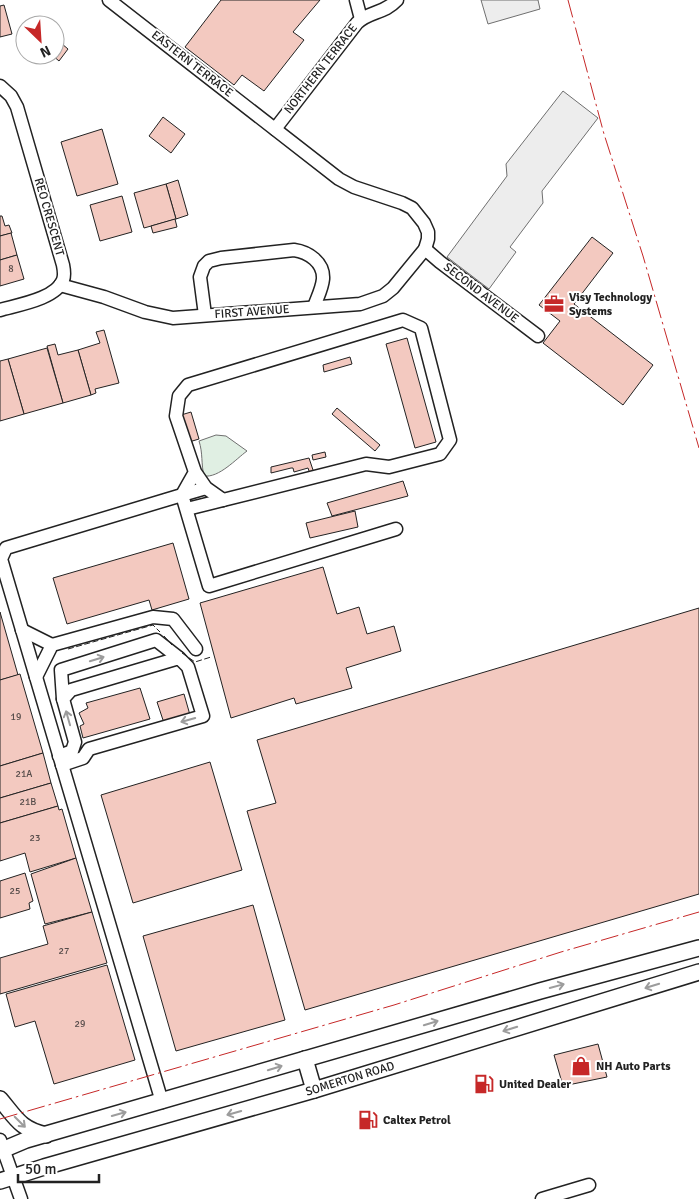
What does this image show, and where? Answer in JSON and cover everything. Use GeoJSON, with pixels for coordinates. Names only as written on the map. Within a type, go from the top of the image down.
{"type":"FeatureCollection","features":[{"type":"Feature","properties":{"kind":"main road"},"geometry":{"type":"LineString","coordinates":[[1,1147],[162,1102],[532,993],[699,948]]}},
{"type":"Feature","properties":{"kind":"main road","name":"SOMERTON ROAD"},"geometry":{"type":"LineString","coordinates":[[7,1179],[314,1090],[699,972]]}},
{"type":"Feature","properties":{"kind":"main road"},"geometry":{"type":"LineString","coordinates":[[305,1059],[314,1090]]}},
{"type":"Feature","properties":{"kind":"main road"},"geometry":{"type":"LineString","coordinates":[[0,1099],[19,1123],[27,1129],[46,1135]]}},
{"type":"Feature","properties":{"kind":"street","name":"EASTERN TERRACE"},"geometry":{"type":"LineString","coordinates":[[109,0],[339,178],[354,187],[412,208],[424,223],[428,232],[425,248]]}},
{"type":"Feature","properties":{"kind":"street"},"geometry":{"type":"LineString","coordinates":[[356,0],[361,19]]}},
{"type":"Feature","properties":{"kind":"street","name":"NORTHERN TERRACE"},"geometry":{"type":"LineString","coordinates":[[275,129],[361,19],[384,11],[397,0]]}},
{"type":"Feature","properties":{"kind":"street","name":"REO CRESCENT"},"geometry":{"type":"LineString","coordinates":[[2,87],[11,96],[17,107],[61,256],[64,274],[60,285]]}},
{"type":"Feature","properties":{"kind":"street","name":"FIRST AVENUE"},"geometry":{"type":"LineString","coordinates":[[60,285],[159,316],[174,318],[360,304],[383,296],[404,276],[425,248]]}},
{"type":"Feature","properties":{"kind":"street","name":"SECOND AVENUE"},"geometry":{"type":"LineString","coordinates":[[425,248],[440,262],[538,336]]}},
{"type":"Feature","properties":{"kind":"street"},"geometry":{"type":"LineString","coordinates":[[205,315],[200,277],[204,266],[209,262],[221,258],[294,250],[309,254],[320,268],[323,280],[314,307]]}},
{"type":"Feature","properties":{"kind":"street"},"geometry":{"type":"LineString","coordinates":[[0,310],[48,295],[60,285]]}},
{"type":"Feature","properties":{"kind":"street"},"geometry":{"type":"LineString","coordinates":[[187,509],[223,500],[366,464],[389,467],[440,454],[450,440],[421,328],[403,320],[188,384],[179,396],[176,416],[195,472],[206,488],[223,500]]}},
{"type":"Feature","properties":{"kind":"street"},"geometry":{"type":"LineString","coordinates":[[195,472],[182,495],[209,586],[396,529]]}},
{"type":"Feature","properties":{"kind":"street"},"geometry":{"type":"LineString","coordinates":[[162,1102],[1,559],[6,548],[206,488]]}},
{"type":"Feature","properties":{"kind":"street"},"geometry":{"type":"LineString","coordinates":[[22,630],[52,646],[153,617],[173,619],[196,650]]}},
{"type":"Feature","properties":{"kind":"street"},"geometry":{"type":"LineString","coordinates":[[156,640],[188,667],[203,716],[89,749],[83,758],[60,761],[72,751],[75,742],[63,699],[61,670],[156,640]]}},
{"type":"Feature","properties":{"kind":"street"},"geometry":{"type":"LineString","coordinates":[[36,676],[52,646]]}},
{"type":"Feature","properties":{"kind":"street"},"geometry":{"type":"LineString","coordinates":[[63,699],[72,690],[179,658]]}},
{"type":"Feature","properties":{"kind":"street"},"geometry":{"type":"LineString","coordinates":[[1,1147],[7,1179],[21,1199]]}},
{"type":"Feature","properties":{"kind":"street"},"geometry":{"type":"LineString","coordinates":[[542,1199],[589,1185]]}},
{"type":"Feature","properties":{"kind":"green space"},"geometry":{"type":"Polygon","coordinates":[[[216,435],[226,436],[247,451],[221,471],[210,476],[204,476],[199,441],[216,435]]]}},
{"type":"Feature","properties":{"kind":"shaded area"},"geometry":{"type":"Polygon","coordinates":[[[481,0],[538,0],[540,9],[488,24],[481,0]]]}},
{"type":"Feature","properties":{"kind":"shaded area"},"geometry":{"type":"Polygon","coordinates":[[[563,91],[598,118],[542,191],[543,203],[510,247],[516,252],[489,289],[447,257],[507,176],[506,164],[563,91]]]}},
{"type":"Feature","properties":{"kind":"building"},"geometry":{"type":"Polygon","coordinates":[[[221,0],[320,0],[293,32],[304,40],[264,91],[242,75],[234,85],[185,47],[221,0]]]}},
{"type":"Feature","properties":{"kind":"building"},"geometry":{"type":"Polygon","coordinates":[[[4,5],[12,34],[0,37],[0,6],[4,5]]]}},
{"type":"Feature","properties":{"kind":"building"},"geometry":{"type":"Polygon","coordinates":[[[163,117],[185,134],[171,153],[149,136],[163,117]]]}},
{"type":"Feature","properties":{"kind":"building"},"geometry":{"type":"Polygon","coordinates":[[[102,129],[118,184],[77,196],[61,142],[102,129]]]}},
{"type":"Feature","properties":{"kind":"building"},"geometry":{"type":"Polygon","coordinates":[[[178,180],[188,215],[176,219],[166,184],[178,180]]]}},
{"type":"Feature","properties":{"kind":"building"},"geometry":{"type":"Polygon","coordinates":[[[166,184],[176,219],[144,228],[134,193],[166,184]]]}},
{"type":"Feature","properties":{"kind":"building"},"geometry":{"type":"Polygon","coordinates":[[[122,196],[132,232],[100,241],[90,205],[122,196]]]}},
{"type":"Feature","properties":{"kind":"building"},"geometry":{"type":"Polygon","coordinates":[[[0,216],[2,216],[5,226],[9,225],[12,233],[0,236],[0,216]]]}},
{"type":"Feature","properties":{"kind":"building"},"geometry":{"type":"Polygon","coordinates":[[[175,219],[177,227],[153,233],[151,226],[175,219]]]}},
{"type":"Feature","properties":{"kind":"building"},"geometry":{"type":"Polygon","coordinates":[[[11,233],[17,255],[0,260],[0,236],[11,233]]]}},
{"type":"Feature","properties":{"kind":"building"},"geometry":{"type":"Polygon","coordinates":[[[592,237],[613,253],[574,304],[653,365],[623,405],[543,343],[560,321],[539,305],[592,237]]]}},
{"type":"Feature","properties":{"kind":"building"},"geometry":{"type":"Polygon","coordinates":[[[17,255],[24,279],[0,286],[0,260],[17,255]]]}},
{"type":"Feature","properties":{"kind":"building"},"geometry":{"type":"Polygon","coordinates":[[[104,330],[119,383],[95,389],[96,393],[91,395],[78,350],[100,343],[96,332],[104,330]]]}},
{"type":"Feature","properties":{"kind":"building"},"geometry":{"type":"Polygon","coordinates":[[[407,338],[436,442],[415,448],[386,344],[407,338]]]}},
{"type":"Feature","properties":{"kind":"building"},"geometry":{"type":"Polygon","coordinates":[[[55,344],[58,355],[78,350],[91,395],[63,403],[47,346],[55,344]]]}},
{"type":"Feature","properties":{"kind":"building"},"geometry":{"type":"Polygon","coordinates":[[[47,348],[63,403],[24,414],[8,359],[47,348]]]}},
{"type":"Feature","properties":{"kind":"building"},"geometry":{"type":"Polygon","coordinates":[[[350,357],[352,364],[324,372],[323,365],[350,357]]]}},
{"type":"Feature","properties":{"kind":"building"},"geometry":{"type":"Polygon","coordinates":[[[8,359],[24,414],[0,421],[0,361],[8,359]]]}},
{"type":"Feature","properties":{"kind":"building"},"geometry":{"type":"Polygon","coordinates":[[[337,408],[380,445],[375,451],[332,414],[337,408]]]}},
{"type":"Feature","properties":{"kind":"building"},"geometry":{"type":"Polygon","coordinates":[[[191,412],[199,439],[189,442],[181,415],[191,412]]]}},
{"type":"Feature","properties":{"kind":"building"},"geometry":{"type":"Polygon","coordinates":[[[325,452],[326,457],[313,460],[312,455],[325,452]]]}},
{"type":"Feature","properties":{"kind":"building"},"geometry":{"type":"Polygon","coordinates":[[[309,458],[314,473],[310,474],[308,468],[294,472],[293,468],[291,468],[271,473],[271,467],[309,458]]]}},
{"type":"Feature","properties":{"kind":"building"},"geometry":{"type":"Polygon","coordinates":[[[403,481],[408,496],[332,516],[327,503],[403,481]]]}},
{"type":"Feature","properties":{"kind":"building"},"geometry":{"type":"Polygon","coordinates":[[[355,511],[358,527],[310,538],[306,523],[355,511]]]}},
{"type":"Feature","properties":{"kind":"building"},"geometry":{"type":"Polygon","coordinates":[[[173,543],[189,599],[152,610],[149,600],[67,624],[53,578],[173,543]]]}},
{"type":"Feature","properties":{"kind":"building"},"geometry":{"type":"Polygon","coordinates":[[[323,567],[337,614],[359,607],[367,634],[394,626],[401,651],[346,668],[352,688],[296,704],[294,698],[231,718],[200,603],[323,567]]]}},
{"type":"Feature","properties":{"kind":"building"},"geometry":{"type":"Polygon","coordinates":[[[699,608],[699,894],[305,1010],[247,811],[276,803],[257,740],[699,608]]]}},
{"type":"Feature","properties":{"kind":"building"},"geometry":{"type":"Polygon","coordinates":[[[0,612],[18,675],[0,680],[0,612]]]}},
{"type":"Feature","properties":{"kind":"building"},"geometry":{"type":"Polygon","coordinates":[[[20,674],[43,753],[0,766],[0,680],[20,674]]]}},
{"type":"Feature","properties":{"kind":"building"},"geometry":{"type":"Polygon","coordinates":[[[140,688],[150,719],[83,738],[80,726],[84,724],[79,713],[88,708],[86,703],[140,688]]]}},
{"type":"Feature","properties":{"kind":"building"},"geometry":{"type":"Polygon","coordinates":[[[184,694],[190,715],[164,723],[157,702],[184,694]]]}},
{"type":"Feature","properties":{"kind":"building"},"geometry":{"type":"Polygon","coordinates":[[[43,753],[51,783],[0,798],[0,766],[43,753]]]}},
{"type":"Feature","properties":{"kind":"building"},"geometry":{"type":"Polygon","coordinates":[[[210,762],[242,870],[133,903],[101,795],[210,762]]]}},
{"type":"Feature","properties":{"kind":"building"},"geometry":{"type":"Polygon","coordinates":[[[51,783],[58,806],[0,823],[0,798],[51,783]]]}},
{"type":"Feature","properties":{"kind":"building"},"geometry":{"type":"Polygon","coordinates":[[[58,806],[59,810],[62,809],[76,858],[30,872],[25,853],[0,861],[0,823],[58,806]]]}},
{"type":"Feature","properties":{"kind":"building"},"geometry":{"type":"Polygon","coordinates":[[[76,858],[92,912],[45,924],[31,874],[76,858]]]}},
{"type":"Feature","properties":{"kind":"building"},"geometry":{"type":"Polygon","coordinates":[[[25,873],[33,901],[29,903],[30,909],[0,918],[0,881],[25,873]]]}},
{"type":"Feature","properties":{"kind":"building"},"geometry":{"type":"Polygon","coordinates":[[[253,905],[285,1020],[176,1051],[143,936],[253,905]]]}},
{"type":"Feature","properties":{"kind":"building"},"geometry":{"type":"Polygon","coordinates":[[[92,912],[107,963],[0,994],[0,958],[48,944],[43,926],[92,912]]]}},
{"type":"Feature","properties":{"kind":"building"},"geometry":{"type":"Polygon","coordinates":[[[107,965],[135,1060],[54,1084],[35,1021],[15,1027],[6,994],[107,965]]]}},
{"type":"Feature","properties":{"kind":"building","name":"NH Auto Parts"},"geometry":{"type":"Polygon","coordinates":[[[598,1044],[607,1077],[563,1086],[554,1055],[598,1044]]]}},
{"type":"Feature","properties":{"kind":"fence"},"geometry":{"type":"LineString","coordinates":[[68,649],[153,625],[160,632]]}},
{"type":"Feature","properties":{"kind":"fence"},"geometry":{"type":"LineString","coordinates":[[164,636],[172,645]]}},
{"type":"Feature","properties":{"kind":"fence"},"geometry":{"type":"LineString","coordinates":[[182,653],[195,662],[211,657]]}},
{"type":"Feature","properties":{"kind":"power"},"geometry":{"type":"LineString","coordinates":[[568,0],[604,134],[643,256],[699,448]]}},
{"type":"Feature","properties":{"kind":"power"},"geometry":{"type":"LineString","coordinates":[[0,1119],[394,1005],[561,952],[699,912]]}},
{"type":"Feature","properties":{"kind":"place","name":"Visy Technology Systems"},"geometry":{"type":"Point","coordinates":[554,304]}},
{"type":"Feature","properties":{"kind":"place","name":"NH Auto Parts"},"geometry":{"type":"Point","coordinates":[581,1066]}},
{"type":"Feature","properties":{"kind":"place","name":"United Dealer"},"geometry":{"type":"Point","coordinates":[484,1084]}},
{"type":"Feature","properties":{"kind":"place","name":"Caltex Petrol"},"geometry":{"type":"Point","coordinates":[368,1120]}}]}
